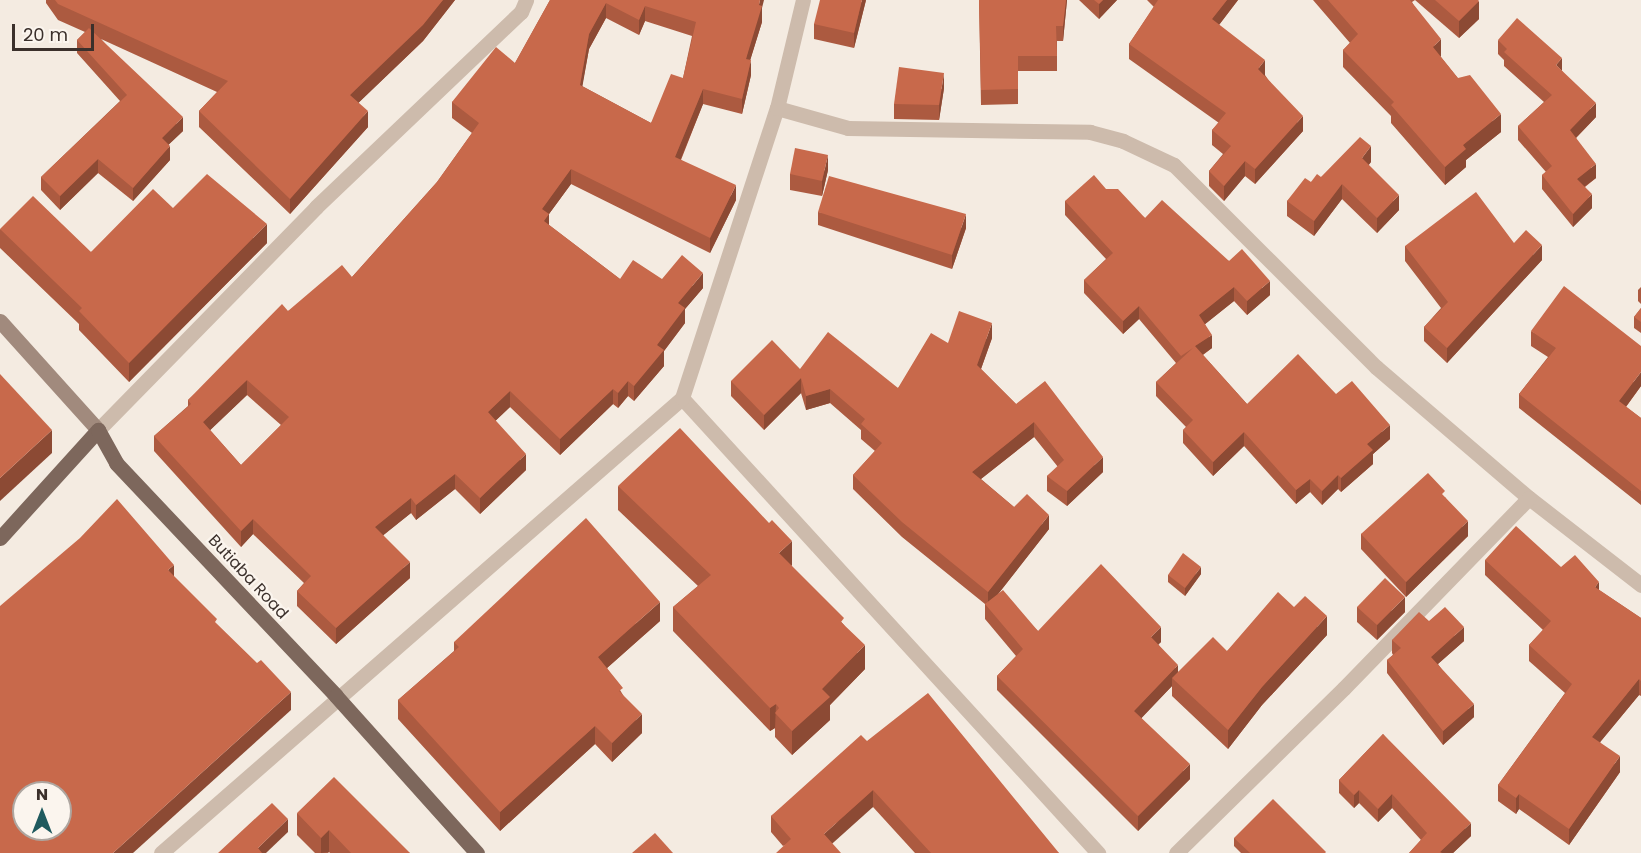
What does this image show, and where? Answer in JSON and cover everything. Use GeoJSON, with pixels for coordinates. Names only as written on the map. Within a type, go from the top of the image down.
{"type":"FeatureCollection","features":[{"type":"Feature","properties":{"kind":"main road","name":"Butiaba Road"},"geometry":{"type":"LineString","coordinates":[[0,321],[98,430],[116,463],[336,696],[477,853]]}},
{"type":"Feature","properties":{"kind":"main road"},"geometry":{"type":"LineString","coordinates":[[0,538],[98,430]]}},
{"type":"Feature","properties":{"kind":"street"},"geometry":{"type":"LineString","coordinates":[[98,430],[316,207],[521,12],[526,0]]}},
{"type":"Feature","properties":{"kind":"street"},"geometry":{"type":"LineString","coordinates":[[161,853],[336,696],[682,398],[777,108],[803,0]]}},
{"type":"Feature","properties":{"kind":"street"},"geometry":{"type":"LineString","coordinates":[[777,108],[848,128],[1090,132],[1123,141],[1174,165],[1376,367],[1529,498],[1641,585]]}},
{"type":"Feature","properties":{"kind":"street"},"geometry":{"type":"LineString","coordinates":[[682,398],[1098,853]]}},
{"type":"Feature","properties":{"kind":"street"},"geometry":{"type":"LineString","coordinates":[[1176,853],[1344,688],[1529,498]]}},
{"type":"Feature","properties":{"kind":"building"},"geometry":{"type":"Polygon","coordinates":[[[55,0],[443,0],[423,25],[350,95],[368,111],[290,199],[199,111],[228,81],[58,4],[55,0]]]}},
{"type":"Feature","properties":{"kind":"building"},"geometry":{"type":"Polygon","coordinates":[[[550,0],[760,0],[759,5],[762,6],[746,59],[751,60],[742,99],[703,89],[675,157],[736,185],[710,238],[571,169],[542,209],[549,214],[544,221],[620,279],[633,260],[662,279],[682,255],[703,273],[678,303],[685,308],[657,345],[664,350],[634,386],[628,381],[618,393],[613,389],[560,439],[510,391],[488,412],[526,454],[480,498],[455,474],[416,505],[411,498],[375,527],[410,562],[336,628],[297,591],[311,576],[253,519],[241,531],[154,436],[191,404],[188,400],[282,304],[288,311],[342,265],[352,277],[437,182],[479,123],[452,102],[496,47],[515,63],[550,0]],[[606,3],[589,34],[580,85],[651,123],[671,74],[683,78],[696,22],[645,6],[639,20],[606,3]],[[247,380],[203,422],[241,465],[289,417],[247,380]]]}},
{"type":"Feature","properties":{"kind":"building"},"geometry":{"type":"Polygon","coordinates":[[[820,0],[862,0],[854,33],[814,24],[820,0]]]}},
{"type":"Feature","properties":{"kind":"building"},"geometry":{"type":"Polygon","coordinates":[[[979,0],[1066,0],[1063,26],[1056,26],[1057,56],[1018,56],[1018,89],[981,90],[979,0]]]}},
{"type":"Feature","properties":{"kind":"building"},"geometry":{"type":"Polygon","coordinates":[[[1158,0],[1227,0],[1212,19],[1265,60],[1258,69],[1303,116],[1255,169],[1245,161],[1224,186],[1209,171],[1231,146],[1212,130],[1226,113],[1129,44],[1158,0]]]}},
{"type":"Feature","properties":{"kind":"building"},"geometry":{"type":"Polygon","coordinates":[[[1328,0],[1410,0],[1441,39],[1433,47],[1458,78],[1470,75],[1501,114],[1463,145],[1466,149],[1445,167],[1391,105],[1394,102],[1343,50],[1358,34],[1328,0]]]}},
{"type":"Feature","properties":{"kind":"building"},"geometry":{"type":"Polygon","coordinates":[[[1435,0],[1478,0],[1479,1],[1459,21],[1435,0]]]}},
{"type":"Feature","properties":{"kind":"building"},"geometry":{"type":"Polygon","coordinates":[[[1517,18],[1562,58],[1556,65],[1596,103],[1570,130],[1596,164],[1577,179],[1592,194],[1573,214],[1542,175],[1552,166],[1518,126],[1552,95],[1504,52],[1507,49],[1498,40],[1517,18]]]}},
{"type":"Feature","properties":{"kind":"building"},"geometry":{"type":"Polygon","coordinates":[[[89,28],[183,117],[162,138],[170,146],[133,188],[98,159],[60,196],[41,177],[127,95],[77,40],[89,28]]]}},
{"type":"Feature","properties":{"kind":"building"},"geometry":{"type":"Polygon","coordinates":[[[899,67],[944,73],[939,105],[894,104],[899,67]]]}},
{"type":"Feature","properties":{"kind":"building"},"geometry":{"type":"Polygon","coordinates":[[[1360,137],[1371,146],[1362,158],[1399,195],[1377,218],[1342,184],[1314,221],[1287,201],[1305,178],[1311,182],[1317,174],[1321,177],[1360,137]]]}},
{"type":"Feature","properties":{"kind":"building"},"geometry":{"type":"Polygon","coordinates":[[[795,148],[828,155],[822,181],[790,174],[795,148]]]}},
{"type":"Feature","properties":{"kind":"building"},"geometry":{"type":"Polygon","coordinates":[[[207,174],[267,224],[129,363],[79,311],[82,308],[0,229],[33,196],[91,252],[153,189],[173,208],[207,174]]]}},
{"type":"Feature","properties":{"kind":"building"},"geometry":{"type":"Polygon","coordinates":[[[1094,175],[1106,189],[1118,189],[1145,218],[1162,200],[1229,261],[1242,249],[1270,281],[1247,301],[1234,287],[1199,315],[1212,335],[1195,346],[1247,404],[1298,354],[1336,394],[1352,381],[1390,425],[1367,444],[1373,450],[1341,478],[1338,475],[1322,491],[1310,479],[1296,490],[1244,432],[1213,462],[1183,430],[1193,420],[1156,382],[1193,348],[1181,356],[1139,306],[1123,321],[1084,280],[1113,253],[1065,201],[1094,175]]]}},
{"type":"Feature","properties":{"kind":"building"},"geometry":{"type":"Polygon","coordinates":[[[829,176],[966,214],[952,255],[818,212],[829,176]]]}},
{"type":"Feature","properties":{"kind":"building"},"geometry":{"type":"Polygon","coordinates":[[[1476,192],[1514,243],[1526,230],[1542,245],[1447,348],[1424,327],[1448,302],[1405,246],[1476,192]]]}},
{"type":"Feature","properties":{"kind":"building"},"geometry":{"type":"Polygon","coordinates":[[[1564,286],[1641,346],[1641,372],[1619,401],[1641,418],[1641,491],[1519,394],[1556,348],[1531,331],[1564,286]]]}},
{"type":"Feature","properties":{"kind":"building"},"geometry":{"type":"Polygon","coordinates":[[[1641,308],[1641,322],[1634,317],[1641,308]]]}},
{"type":"Feature","properties":{"kind":"building"},"geometry":{"type":"Polygon","coordinates":[[[959,311],[992,323],[977,365],[1016,404],[1045,381],[1103,457],[1067,491],[1047,476],[1064,460],[1034,422],[972,472],[1014,507],[1027,494],[1049,515],[988,592],[902,522],[853,475],[882,443],[861,424],[865,419],[830,389],[806,396],[801,378],[764,415],[731,381],[772,340],[800,369],[828,332],[898,388],[931,333],[948,343],[959,311]]]}},
{"type":"Feature","properties":{"kind":"building"},"geometry":{"type":"Polygon","coordinates":[[[0,374],[52,430],[0,478],[0,374]]]}},
{"type":"Feature","properties":{"kind":"building"},"geometry":{"type":"Polygon","coordinates":[[[680,428],[769,523],[772,520],[792,541],[779,553],[844,618],[841,622],[865,645],[822,689],[830,697],[792,731],[775,713],[779,708],[776,704],[770,708],[673,607],[711,575],[618,486],[680,428]]]}},
{"type":"Feature","properties":{"kind":"building"},"geometry":{"type":"Polygon","coordinates":[[[1428,473],[1445,491],[1442,494],[1468,521],[1406,582],[1361,534],[1428,473]]]}},
{"type":"Feature","properties":{"kind":"building"},"geometry":{"type":"Polygon","coordinates":[[[117,499],[174,565],[168,570],[217,619],[215,622],[257,663],[261,660],[291,692],[113,853],[0,853],[0,606],[80,538],[117,499]]]}},
{"type":"Feature","properties":{"kind":"building"},"geometry":{"type":"Polygon","coordinates":[[[586,518],[660,602],[598,657],[623,688],[619,691],[642,714],[612,743],[595,726],[500,812],[398,700],[459,647],[454,642],[586,518]]]}},
{"type":"Feature","properties":{"kind":"building"},"geometry":{"type":"Polygon","coordinates":[[[1516,526],[1561,567],[1575,555],[1599,582],[1595,587],[1641,618],[1641,681],[1639,679],[1592,737],[1620,756],[1569,829],[1519,794],[1516,798],[1498,785],[1572,684],[1529,645],[1551,621],[1485,560],[1516,526]]]}},
{"type":"Feature","properties":{"kind":"building"},"geometry":{"type":"Polygon","coordinates":[[[1183,553],[1201,567],[1185,588],[1168,575],[1183,553]]]}},
{"type":"Feature","properties":{"kind":"building"},"geometry":{"type":"Polygon","coordinates":[[[1101,564],[1161,627],[1151,637],[1178,665],[1134,711],[1190,764],[1138,816],[997,676],[1023,649],[985,604],[1003,590],[1038,631],[1101,564]]]}},
{"type":"Feature","properties":{"kind":"building"},"geometry":{"type":"Polygon","coordinates":[[[1385,578],[1405,597],[1377,625],[1357,607],[1385,578]]]}},
{"type":"Feature","properties":{"kind":"building"},"geometry":{"type":"Polygon","coordinates":[[[1278,592],[1294,607],[1305,596],[1327,616],[1262,687],[1228,730],[1172,678],[1213,637],[1227,651],[1278,592]]]}},
{"type":"Feature","properties":{"kind":"building"},"geometry":{"type":"Polygon","coordinates":[[[1445,607],[1464,627],[1431,657],[1474,704],[1443,731],[1387,660],[1401,648],[1392,640],[1419,612],[1429,621],[1445,607]]]}},
{"type":"Feature","properties":{"kind":"building"},"geometry":{"type":"Polygon","coordinates":[[[928,693],[1059,853],[931,853],[873,790],[824,834],[841,853],[776,853],[791,839],[771,816],[861,735],[867,741],[928,693]]]}},
{"type":"Feature","properties":{"kind":"building"},"geometry":{"type":"Polygon","coordinates":[[[1383,734],[1471,823],[1440,852],[1442,853],[1409,853],[1427,833],[1392,794],[1378,809],[1359,790],[1354,795],[1339,780],[1383,734]]]}},
{"type":"Feature","properties":{"kind":"building"},"geometry":{"type":"Polygon","coordinates":[[[334,777],[410,853],[351,853],[329,830],[321,838],[297,813],[334,777]]]}},
{"type":"Feature","properties":{"kind":"building"},"geometry":{"type":"Polygon","coordinates":[[[1273,799],[1325,853],[1250,853],[1234,838],[1273,799]]]}},
{"type":"Feature","properties":{"kind":"building"},"geometry":{"type":"Polygon","coordinates":[[[272,803],[288,819],[258,848],[262,853],[218,853],[272,803]]]}},
{"type":"Feature","properties":{"kind":"building"},"geometry":{"type":"Polygon","coordinates":[[[655,833],[673,853],[632,853],[655,833]]]}}]}
